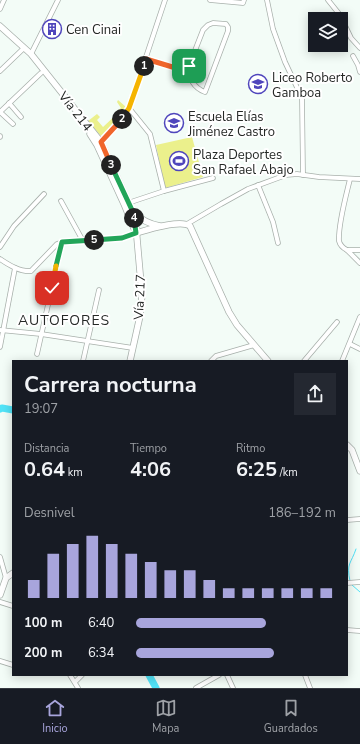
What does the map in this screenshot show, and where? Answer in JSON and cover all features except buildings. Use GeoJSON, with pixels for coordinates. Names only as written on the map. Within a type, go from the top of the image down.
{"type":"FeatureCollection","features":[{"type":"Feature","properties":{"kind":"main road","name":"Vía 214"},"geometry":{"type":"LineString","coordinates":[[0,26],[23,49],[99,143]]}},
{"type":"Feature","properties":{"kind":"main road","name":"Vía 214"},"geometry":{"type":"LineString","coordinates":[[0,30],[31,54],[99,143],[126,203],[136,233]]}},
{"type":"Feature","properties":{"kind":"main road","name":"Vía 214"},"geometry":{"type":"LineString","coordinates":[[126,203],[132,210],[136,233]]}},
{"type":"Feature","properties":{"kind":"main road"},"geometry":{"type":"LineString","coordinates":[[132,210],[142,220],[163,226]]}},
{"type":"Feature","properties":{"kind":"main road"},"geometry":{"type":"LineString","coordinates":[[136,233],[178,223],[187,224],[192,228],[229,312],[267,360]]}},
{"type":"Feature","properties":{"kind":"main road","name":"Vía 217"},"geometry":{"type":"LineString","coordinates":[[130,360],[140,316],[142,295],[136,233]]}},
{"type":"Feature","properties":{"kind":"main road"},"geometry":{"type":"LineString","coordinates":[[348,446],[352,450],[360,471]]}},
{"type":"Feature","properties":{"kind":"main road"},"geometry":{"type":"LineString","coordinates":[[0,595],[6,578],[12,573]]}},
{"type":"Feature","properties":{"kind":"street"},"geometry":{"type":"LineString","coordinates":[[0,9],[4,0]]}},
{"type":"Feature","properties":{"kind":"street"},"geometry":{"type":"LineString","coordinates":[[31,54],[58,0]]}},
{"type":"Feature","properties":{"kind":"street"},"geometry":{"type":"LineString","coordinates":[[99,143],[121,121],[129,108],[165,0]]}},
{"type":"Feature","properties":{"kind":"street"},"geometry":{"type":"LineString","coordinates":[[210,0],[243,2]]}},
{"type":"Feature","properties":{"kind":"street"},"geometry":{"type":"LineString","coordinates":[[267,0],[273,29],[285,62],[302,98],[303,175]]}},
{"type":"Feature","properties":{"kind":"street"},"geometry":{"type":"LineString","coordinates":[[328,0],[340,15],[351,38],[360,48]]}},
{"type":"Feature","properties":{"kind":"street"},"geometry":{"type":"LineString","coordinates":[[213,23],[226,24],[228,27],[228,32],[205,92],[198,90],[191,80],[189,72],[189,66],[203,30],[208,25],[213,23]]}},
{"type":"Feature","properties":{"kind":"street"},"geometry":{"type":"LineString","coordinates":[[0,71],[23,49]]}},
{"type":"Feature","properties":{"kind":"street"},"geometry":{"type":"LineString","coordinates":[[353,56],[360,72]]}},
{"type":"Feature","properties":{"kind":"street"},"geometry":{"type":"LineString","coordinates":[[146,59],[189,72]]}},
{"type":"Feature","properties":{"kind":"street"},"geometry":{"type":"LineString","coordinates":[[13,124],[0,112],[41,73]]}},
{"type":"Feature","properties":{"kind":"street"},"geometry":{"type":"LineString","coordinates":[[9,103],[21,117]]}},
{"type":"Feature","properties":{"kind":"street"},"geometry":{"type":"LineString","coordinates":[[129,108],[150,134],[164,191]]}},
{"type":"Feature","properties":{"kind":"street"},"geometry":{"type":"LineString","coordinates":[[187,224],[258,185],[286,174],[360,179]]}},
{"type":"Feature","properties":{"kind":"street"},"geometry":{"type":"LineString","coordinates":[[126,203],[214,178]]}},
{"type":"Feature","properties":{"kind":"street"},"geometry":{"type":"LineString","coordinates":[[350,179],[340,225],[339,241],[342,246],[360,263]]}},
{"type":"Feature","properties":{"kind":"street"},"geometry":{"type":"LineString","coordinates":[[258,185],[273,222],[278,243]]}},
{"type":"Feature","properties":{"kind":"street"},"geometry":{"type":"LineString","coordinates":[[0,247],[14,226],[44,194]]}},
{"type":"Feature","properties":{"kind":"street"},"geometry":{"type":"LineString","coordinates":[[61,201],[83,241]]}},
{"type":"Feature","properties":{"kind":"street"},"geometry":{"type":"LineString","coordinates":[[0,259],[25,272],[31,271],[57,244],[62,242],[116,238],[136,233]]}},
{"type":"Feature","properties":{"kind":"street"},"geometry":{"type":"LineString","coordinates":[[37,354],[62,242]]}},
{"type":"Feature","properties":{"kind":"street"},"geometry":{"type":"LineString","coordinates":[[346,250],[360,250]]}},
{"type":"Feature","properties":{"kind":"street"},"geometry":{"type":"LineString","coordinates":[[0,348],[2,330],[15,268]]}},
{"type":"Feature","properties":{"kind":"street"},"geometry":{"type":"LineString","coordinates":[[83,360],[99,290]]}},
{"type":"Feature","properties":{"kind":"street"},"geometry":{"type":"LineString","coordinates":[[342,360],[360,317]]}},
{"type":"Feature","properties":{"kind":"street"},"geometry":{"type":"LineString","coordinates":[[305,360],[337,322]]}},
{"type":"Feature","properties":{"kind":"street"},"geometry":{"type":"LineString","coordinates":[[2,330],[41,334],[133,348]]}},
{"type":"Feature","properties":{"kind":"street"},"geometry":{"type":"LineString","coordinates":[[350,344],[360,349]]}},
{"type":"Feature","properties":{"kind":"street"},"geometry":{"type":"LineString","coordinates":[[212,360],[216,356],[254,345]]}},
{"type":"Feature","properties":{"kind":"street"},"geometry":{"type":"LineString","coordinates":[[348,520],[360,519]]}},
{"type":"Feature","properties":{"kind":"street"},"geometry":{"type":"LineString","coordinates":[[0,557],[6,578]]}},
{"type":"Feature","properties":{"kind":"street"},"geometry":{"type":"LineString","coordinates":[[3,566],[12,571]]}},
{"type":"Feature","properties":{"kind":"street"},"geometry":{"type":"LineString","coordinates":[[348,583],[360,582]]}},
{"type":"Feature","properties":{"kind":"street"},"geometry":{"type":"LineString","coordinates":[[0,602],[12,606]]}},
{"type":"Feature","properties":{"kind":"street"},"geometry":{"type":"LineString","coordinates":[[348,630],[360,631]]}},
{"type":"Feature","properties":{"kind":"street"},"geometry":{"type":"LineString","coordinates":[[0,661],[12,666]]}},
{"type":"Feature","properties":{"kind":"street"},"geometry":{"type":"LineString","coordinates":[[71,676],[78,688]]}},
{"type":"Feature","properties":{"kind":"street"},"geometry":{"type":"LineString","coordinates":[[75,682],[81,676]]}},
{"type":"Feature","properties":{"kind":"street"},"geometry":{"type":"LineString","coordinates":[[196,688],[218,676]]}},
{"type":"Feature","properties":{"kind":"street"},"geometry":{"type":"LineString","coordinates":[[227,676],[233,688]]}},
{"type":"Feature","properties":{"kind":"street"},"geometry":{"type":"LineString","coordinates":[[305,676],[310,688]]}},
{"type":"Feature","properties":{"kind":"green space"},"geometry":{"type":"Polygon","coordinates":[[[118,100],[126,107],[125,111],[101,136],[88,121],[97,114],[100,117],[97,120],[103,127],[118,113],[116,112],[121,108],[117,102],[118,100]]]}},
{"type":"Feature","properties":{"kind":"green space","name":"Plaza Deportes San Rafael Abajo"},"geometry":{"type":"Polygon","coordinates":[[[192,137],[203,177],[165,188],[156,145],[192,137]]]}},
{"type":"Feature","properties":{"kind":"waterway"},"geometry":{"type":"LineString","coordinates":[[0,409],[12,410]]}},
{"type":"Feature","properties":{"kind":"waterway"},"geometry":{"type":"LineString","coordinates":[[350,581],[349,567],[356,549]]}},
{"type":"Feature","properties":{"kind":"waterway"},"geometry":{"type":"LineString","coordinates":[[352,585],[360,592]]}},
{"type":"Feature","properties":{"kind":"waterway"},"geometry":{"type":"LineString","coordinates":[[150,676],[156,688]]}},
{"type":"Feature","properties":{"kind":"place","name":"Cen Cinai"},"geometry":{"type":"Point","coordinates":[52,29]}},
{"type":"Feature","properties":{"kind":"place","name":"Liceo Roberto Gamboa"},"geometry":{"type":"Point","coordinates":[258,84]}},
{"type":"Feature","properties":{"kind":"place","name":"Escuela Elías Jiménez Castro"},"geometry":{"type":"Point","coordinates":[174,123]}},
{"type":"Feature","properties":{"kind":"place","name":"Plaza Deportes San Rafael Abajo"},"geometry":{"type":"Point","coordinates":[179,161]}},
{"type":"Feature","properties":{"kind":"district","name":"AUTOFORES"},"geometry":{"type":"Point","coordinates":[64,320]}},
{"type":"Feature","properties":{"kind":"route"},"geometry":{"type":"LineString","coordinates":[[52,288],[62,242],[122,238],[136,233],[132,210],[101,142],[126,114],[146,59],[189,72],[189,66]]}}]}
